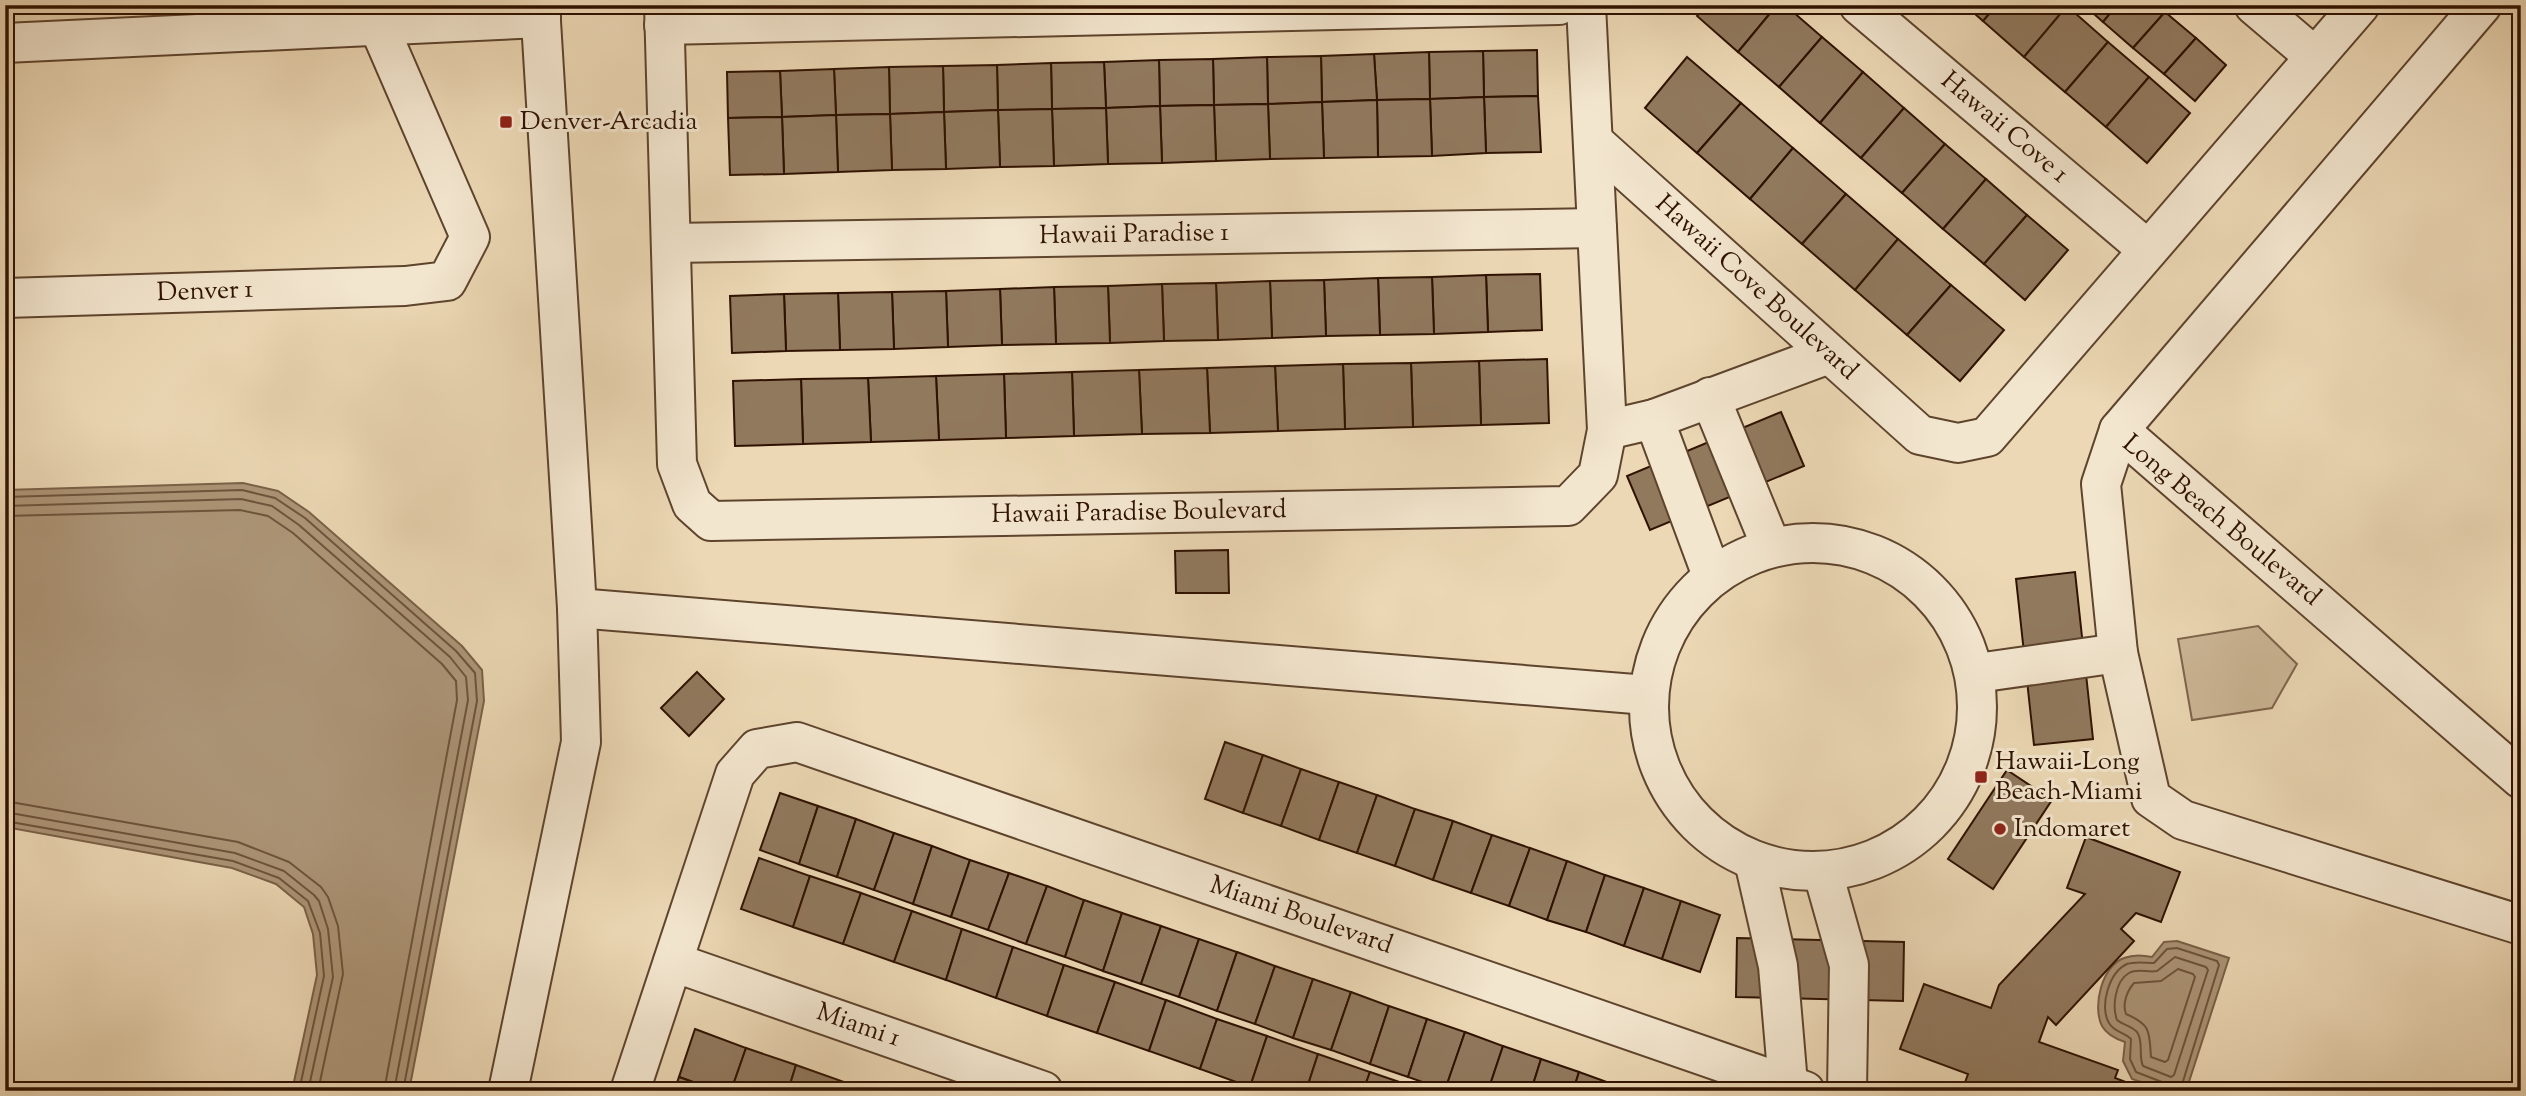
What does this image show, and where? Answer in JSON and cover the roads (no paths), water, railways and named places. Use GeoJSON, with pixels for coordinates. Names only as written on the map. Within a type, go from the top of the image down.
{"type":"FeatureCollection","features":[{"type":"Feature","properties":{"kind":"street"},"geometry":{"type":"LineString","coordinates":[[671,243],[664,15],[1559,5]]}},
{"type":"Feature","properties":{"kind":"street"},"geometry":{"type":"LineString","coordinates":[[1586,5],[1607,430],[1654,419],[1829,354]]}},
{"type":"Feature","properties":{"kind":"street","name":"Hawaii Cove 1"},"geometry":{"type":"LineString","coordinates":[[1860,5],[2148,250]]}},
{"type":"Feature","properties":{"kind":"street"},"geometry":{"type":"LineString","coordinates":[[2255,5],[2315,57]]}},
{"type":"Feature","properties":{"kind":"street"},"geometry":{"type":"LineString","coordinates":[[2148,250],[2360,5]]}},
{"type":"Feature","properties":{"kind":"street"},"geometry":{"type":"LineString","coordinates":[[2119,430],[2483,5]]}},
{"type":"Feature","properties":{"kind":"street"},"geometry":{"type":"LineString","coordinates":[[5,43],[378,25],[541,12],[576,608],[581,741],[508,1091]]}},
{"type":"Feature","properties":{"kind":"street","name":"Denver 1"},"geometry":{"type":"LineString","coordinates":[[5,298],[405,286],[447,281],[470,237],[378,25]]}},
{"type":"Feature","properties":{"kind":"street","name":"Hawaii Cove Boulevard"},"geometry":{"type":"LineString","coordinates":[[1593,141],[1920,435],[1958,443],[1987,437],[2148,250]]}},
{"type":"Feature","properties":{"kind":"street","name":"Hawaii Paradise 1"},"geometry":{"type":"LineString","coordinates":[[671,243],[1597,228]]}},
{"type":"Feature","properties":{"kind":"street","name":"Hawaii Paradise Boulevard"},"geometry":{"type":"LineString","coordinates":[[671,243],[677,464],[692,504],[711,520],[1568,506],[1598,475],[1607,430]]}},
{"type":"Feature","properties":{"kind":"street"},"geometry":{"type":"LineString","coordinates":[[1710,397],[1771,545]]}},
{"type":"Feature","properties":{"kind":"street"},"geometry":{"type":"LineString","coordinates":[[1654,419],[1711,573]]}},
{"type":"Feature","properties":{"kind":"street","name":"Long Beach Boulevard"},"geometry":{"type":"LineString","coordinates":[[2521,779],[2119,430],[2101,484],[2118,653],[2151,798],[2183,820],[2521,925]]}},
{"type":"Feature","properties":{"kind":"street"},"geometry":{"type":"LineString","coordinates":[[1771,545],[1894,561],[1948,608],[1977,673],[1976,744],[1946,808],[1891,854],[1823,873],[1754,861],[1695,823],[1658,764],[1647,695],[1663,633],[1711,573],[1771,545]]}},
{"type":"Feature","properties":{"kind":"street"},"geometry":{"type":"LineString","coordinates":[[576,608],[1647,695]]}},
{"type":"Feature","properties":{"kind":"street"},"geometry":{"type":"LineString","coordinates":[[1977,673],[2118,653]]}},
{"type":"Feature","properties":{"kind":"street","name":"Miami Boulevard"},"geometry":{"type":"LineString","coordinates":[[673,962],[735,774],[757,749],[797,742],[1797,1088]]}},
{"type":"Feature","properties":{"kind":"street"},"geometry":{"type":"LineString","coordinates":[[1754,861],[1778,966],[1797,1088]]}},
{"type":"Feature","properties":{"kind":"street"},"geometry":{"type":"LineString","coordinates":[[1823,873],[1849,965],[1847,1091]]}},
{"type":"Feature","properties":{"kind":"street"},"geometry":{"type":"LineString","coordinates":[[630,1091],[673,962]]}},
{"type":"Feature","properties":{"kind":"street","name":"Miami 1"},"geometry":{"type":"LineString","coordinates":[[673,962],[1043,1091]]}},
{"type":"Feature","properties":{"kind":"water"},"geometry":{"type":"Polygon","coordinates":[[[243,483],[278,491],[309,512],[462,646],[482,670],[484,701],[409,1091],[292,1091],[317,975],[313,934],[304,907],[276,884],[232,868],[5,827],[5,490],[243,483]]]}},
{"type":"Feature","properties":{"kind":"water"},"geometry":{"type":"Polygon","coordinates":[[[2177,941],[2229,958],[2186,1091],[2168,1091],[2132,1079],[2123,1061],[2125,1042],[2104,1029],[2098,1008],[2101,988],[2116,962],[2131,956],[2152,957],[2164,942],[2177,941]]]}},
{"type":"Feature","properties":{"kind":"place","name":"Denver-Arcadia"},"geometry":{"type":"Point","coordinates":[506,122]}},
{"type":"Feature","properties":{"kind":"place","name":"Hawaii-Long Beach-Miami"},"geometry":{"type":"Point","coordinates":[1981,777]}},
{"type":"Feature","properties":{"kind":"place","name":"Indomaret"},"geometry":{"type":"Point","coordinates":[2000,829]}}]}
